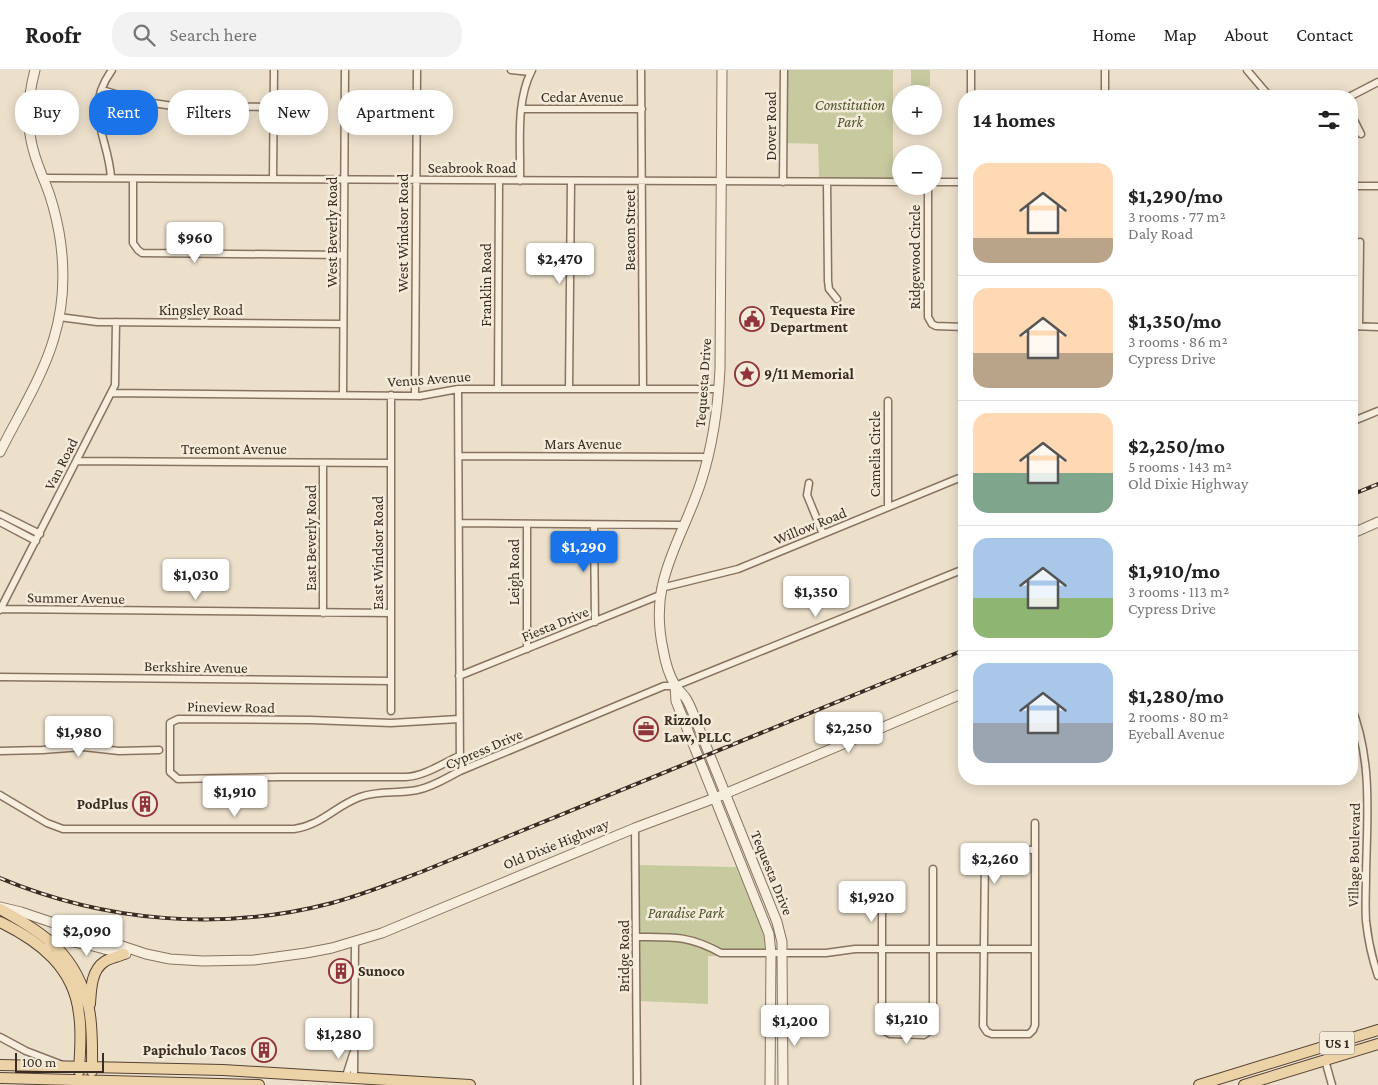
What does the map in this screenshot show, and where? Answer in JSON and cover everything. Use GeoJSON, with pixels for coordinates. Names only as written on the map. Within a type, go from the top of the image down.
{"type":"FeatureCollection","features":[{"type":"Feature","properties":{"kind":"main road","name":"Old Dixie Highway"},"geometry":{"type":"LineString","coordinates":[[0,908],[39,932],[65,974],[77,1000],[80,1014],[79,1082]]}},
{"type":"Feature","properties":{"kind":"main road","name":"Old Dixie Highway"},"geometry":{"type":"LineString","coordinates":[[0,922],[64,953],[72,965],[89,1010],[92,1082]]}},
{"type":"Feature","properties":{"kind":"main road"},"geometry":{"type":"LineString","coordinates":[[89,1010],[93,979],[97,970],[105,961],[124,954]]}},
{"type":"Feature","properties":{"kind":"main road","name":"US 1"},"geometry":{"type":"LineString","coordinates":[[1199,1085],[1378,1030]]}},
{"type":"Feature","properties":{"kind":"main road","name":"US 1"},"geometry":{"type":"LineString","coordinates":[[1250,1084],[1378,1044]]}},
{"type":"Feature","properties":{"kind":"main road"},"geometry":{"type":"LineString","coordinates":[[1250,1084],[1258,1073],[1269,1064]]}},
{"type":"Feature","properties":{"kind":"main road"},"geometry":{"type":"LineString","coordinates":[[0,1065],[214,1070],[350,1081],[377,1078],[470,1085]]}},
{"type":"Feature","properties":{"kind":"main road"},"geometry":{"type":"LineString","coordinates":[[1236,1085],[1247,1070]]}},
{"type":"Feature","properties":{"kind":"main road"},"geometry":{"type":"LineString","coordinates":[[0,1078],[79,1082],[259,1085]]}},
{"type":"Feature","properties":{"kind":"street"},"geometry":{"type":"LineString","coordinates":[[0,452],[37,378],[54,338],[62,294],[61,252],[55,215],[33,150],[29,124],[29,97],[35,70]]}},
{"type":"Feature","properties":{"kind":"street"},"geometry":{"type":"LineString","coordinates":[[102,90],[112,70]]}},
{"type":"Feature","properties":{"kind":"street"},"geometry":{"type":"LineString","coordinates":[[274,70],[274,90]]}},
{"type":"Feature","properties":{"kind":"street","name":"West Beverly Road"},"geometry":{"type":"LineString","coordinates":[[343,395],[345,70]]}},
{"type":"Feature","properties":{"kind":"street","name":"West Windsor Road"},"geometry":{"type":"LineString","coordinates":[[415,395],[417,70]]}},
{"type":"Feature","properties":{"kind":"street"},"geometry":{"type":"LineString","coordinates":[[511,70],[531,71],[523,90],[521,109],[520,181]]}},
{"type":"Feature","properties":{"kind":"street","name":"Beacon Street"},"geometry":{"type":"LineString","coordinates":[[641,70],[643,389]]}},
{"type":"Feature","properties":{"kind":"street","name":"Tequesta Drive"},"geometry":{"type":"LineString","coordinates":[[722,70],[719,389],[708,457],[684,525],[668,562],[661,591],[660,634],[663,651],[676,686],[686,698],[777,922],[782,954],[783,1085]]}},
{"type":"Feature","properties":{"kind":"street","name":"Dover Road"},"geometry":{"type":"LineString","coordinates":[[783,182],[784,70]]}},
{"type":"Feature","properties":{"kind":"street"},"geometry":{"type":"LineString","coordinates":[[971,70],[971,90]]}},
{"type":"Feature","properties":{"kind":"street"},"geometry":{"type":"LineString","coordinates":[[1105,70],[1105,90]]}},
{"type":"Feature","properties":{"kind":"street"},"geometry":{"type":"LineString","coordinates":[[1247,70],[1264,90]]}},
{"type":"Feature","properties":{"kind":"street"},"geometry":{"type":"LineString","coordinates":[[1358,92],[1378,82]]}},
{"type":"Feature","properties":{"kind":"street"},"geometry":{"type":"LineString","coordinates":[[158,104],[259,106]]}},
{"type":"Feature","properties":{"kind":"street","name":"Cedar Avenue"},"geometry":{"type":"LineString","coordinates":[[521,109],[642,109]]}},
{"type":"Feature","properties":{"kind":"street"},"geometry":{"type":"LineString","coordinates":[[1358,128],[1361,134]]}},
{"type":"Feature","properties":{"kind":"street"},"geometry":{"type":"LineString","coordinates":[[101,135],[108,157],[111,178]]}},
{"type":"Feature","properties":{"kind":"street"},"geometry":{"type":"LineString","coordinates":[[273,180],[274,135]]}},
{"type":"Feature","properties":{"kind":"street","name":"Seabrook Road"},"geometry":{"type":"LineString","coordinates":[[43,178],[892,182]]}},
{"type":"Feature","properties":{"kind":"street"},"geometry":{"type":"LineString","coordinates":[[133,178],[133,243],[142,252],[344,255]]}},
{"type":"Feature","properties":{"kind":"street","name":"Franklin Road"},"geometry":{"type":"LineString","coordinates":[[498,389],[499,181]]}},
{"type":"Feature","properties":{"kind":"street"},"geometry":{"type":"LineString","coordinates":[[570,389],[571,181]]}},
{"type":"Feature","properties":{"kind":"street"},"geometry":{"type":"LineString","coordinates":[[827,182],[828,281],[830,292],[837,299]]}},
{"type":"Feature","properties":{"kind":"street"},"geometry":{"type":"LineString","coordinates":[[942,182],[958,182]]}},
{"type":"Feature","properties":{"kind":"street"},"geometry":{"type":"LineString","coordinates":[[1358,186],[1378,186]]}},
{"type":"Feature","properties":{"kind":"street","name":"Ridgewood Circle"},"geometry":{"type":"LineString","coordinates":[[928,195],[928,317],[932,324],[936,326],[958,327]]}},
{"type":"Feature","properties":{"kind":"street"},"geometry":{"type":"LineString","coordinates":[[1360,242],[1359,326],[1378,326]]}},
{"type":"Feature","properties":{"kind":"street","name":"Kingsley Road"},"geometry":{"type":"LineString","coordinates":[[59,317],[116,322],[344,324]]}},
{"type":"Feature","properties":{"kind":"street","name":"Van Road"},"geometry":{"type":"LineString","coordinates":[[0,610],[116,385],[116,322]]}},
{"type":"Feature","properties":{"kind":"street"},"geometry":{"type":"LineString","coordinates":[[458,389],[459,756],[461,770]]}},
{"type":"Feature","properties":{"kind":"street","name":"Venus Avenue"},"geometry":{"type":"LineString","coordinates":[[111,393],[429,395],[458,389],[719,389]]}},
{"type":"Feature","properties":{"kind":"street","name":"East Windsor Road"},"geometry":{"type":"LineString","coordinates":[[390,395],[391,712]]}},
{"type":"Feature","properties":{"kind":"street","name":"Camelia Circle"},"geometry":{"type":"LineString","coordinates":[[888,401],[888,508]]}},
{"type":"Feature","properties":{"kind":"street"},"geometry":{"type":"LineString","coordinates":[[1358,419],[1378,411]]}},
{"type":"Feature","properties":{"kind":"street","name":"Mars Avenue"},"geometry":{"type":"LineString","coordinates":[[458,456],[708,457]]}},
{"type":"Feature","properties":{"kind":"street","name":"Treemont Avenue"},"geometry":{"type":"LineString","coordinates":[[77,461],[391,463]]}},
{"type":"Feature","properties":{"kind":"street","name":"East Beverly Road"},"geometry":{"type":"LineString","coordinates":[[323,463],[323,613]]}},
{"type":"Feature","properties":{"kind":"street","name":"Willow Road"},"geometry":{"type":"LineString","coordinates":[[661,591],[738,569],[958,479]]}},
{"type":"Feature","properties":{"kind":"street"},"geometry":{"type":"LineString","coordinates":[[809,483],[807,495],[823,534]]}},
{"type":"Feature","properties":{"kind":"street"},"geometry":{"type":"LineString","coordinates":[[0,514],[40,534]]}},
{"type":"Feature","properties":{"kind":"street"},"geometry":{"type":"LineString","coordinates":[[0,522],[36,541]]}},
{"type":"Feature","properties":{"kind":"street"},"geometry":{"type":"LineString","coordinates":[[1358,531],[1378,522]]}},
{"type":"Feature","properties":{"kind":"street"},"geometry":{"type":"LineString","coordinates":[[459,523],[684,525]]}},
{"type":"Feature","properties":{"kind":"street","name":"Leigh Road"},"geometry":{"type":"LineString","coordinates":[[527,524],[527,649]]}},
{"type":"Feature","properties":{"kind":"street"},"geometry":{"type":"LineString","coordinates":[[594,525],[595,622]]}},
{"type":"Feature","properties":{"kind":"street","name":"Cypress Drive"},"geometry":{"type":"LineString","coordinates":[[0,795],[47,824],[63,829],[294,829],[316,823],[358,798],[376,792],[406,792],[432,786],[461,770],[664,686],[676,686],[958,571]]}},
{"type":"Feature","properties":{"kind":"street","name":"Fiesta Drive"},"geometry":{"type":"LineString","coordinates":[[459,676],[595,622],[661,591]]}},
{"type":"Feature","properties":{"kind":"street","name":"Summer Avenue"},"geometry":{"type":"LineString","coordinates":[[0,610],[391,613]]}},
{"type":"Feature","properties":{"kind":"street","name":"Berkshire Avenue"},"geometry":{"type":"LineString","coordinates":[[0,677],[391,681]]}},
{"type":"Feature","properties":{"kind":"street","name":"Tequesta Drive"},"geometry":{"type":"LineString","coordinates":[[676,686],[676,701],[766,923],[772,954],[770,1085]]}},
{"type":"Feature","properties":{"kind":"street","name":"Old Dixie Highway"},"geometry":{"type":"LineString","coordinates":[[0,908],[146,954],[170,959],[254,960],[306,953],[382,933],[635,828],[714,798],[958,696]]}},
{"type":"Feature","properties":{"kind":"street","name":"Pineview Road"},"geometry":{"type":"LineString","coordinates":[[459,718],[391,723],[178,719],[170,723],[170,772],[178,780],[280,777],[406,778],[427,772],[459,756]]}},
{"type":"Feature","properties":{"kind":"street","name":"Village Boulevard"},"geometry":{"type":"LineString","coordinates":[[1358,725],[1361,733],[1368,790],[1366,920],[1371,953],[1378,976]]}},
{"type":"Feature","properties":{"kind":"street"},"geometry":{"type":"LineString","coordinates":[[0,751],[83,747],[119,751],[159,750]]}},
{"type":"Feature","properties":{"kind":"street"},"geometry":{"type":"LineString","coordinates":[[1034,823],[1035,1025],[1029,1034],[992,1034],[987,1032],[983,1026],[985,857],[988,852],[994,849],[1034,850]]}},
{"type":"Feature","properties":{"kind":"street","name":"Bridge Road"},"geometry":{"type":"LineString","coordinates":[[635,828],[637,1085]]}},
{"type":"Feature","properties":{"kind":"street"},"geometry":{"type":"LineString","coordinates":[[882,897],[883,1030],[890,1034],[924,1035],[932,1029],[933,1024],[933,869]]}},
{"type":"Feature","properties":{"kind":"street"},"geometry":{"type":"LineString","coordinates":[[48,946],[56,937],[66,933],[111,942]]}},
{"type":"Feature","properties":{"kind":"street"},"geometry":{"type":"LineString","coordinates":[[636,937],[682,937],[701,943],[721,953],[826,953],[855,949],[1035,949]]}},
{"type":"Feature","properties":{"kind":"street"},"geometry":{"type":"LineString","coordinates":[[350,1081],[354,1051],[355,941]]}},
{"type":"Feature","properties":{"kind":"street","name":"Old Dixie Highway"},"geometry":{"type":"LineString","coordinates":[[48,946],[72,942],[124,954],[146,954]]}},
{"type":"Feature","properties":{"kind":"street"},"geometry":{"type":"LineString","coordinates":[[0,1037],[26,1051],[64,1066]]}},
{"type":"Feature","properties":{"kind":"street"},"geometry":{"type":"LineString","coordinates":[[1325,1060],[1332,1085]]}},
{"type":"Feature","properties":{"kind":"green space","name":"Constitution Park"},"geometry":{"type":"Polygon","coordinates":[[[785,70],[893,70],[892,180],[819,180],[818,144],[784,143],[785,70]]]}},
{"type":"Feature","properties":{"kind":"green space"},"geometry":{"type":"Polygon","coordinates":[[[911,70],[930,70],[930,85],[911,85],[911,70]]]}},
{"type":"Feature","properties":{"kind":"green space","name":"Paradise Park"},"geometry":{"type":"Polygon","coordinates":[[[638,865],[736,867],[764,933],[767,956],[708,956],[708,1004],[639,1001],[638,865]]]}},
{"type":"Feature","properties":{"kind":"railway"},"geometry":{"type":"LineString","coordinates":[[1358,492],[1378,484]]}},
{"type":"Feature","properties":{"kind":"railway"},"geometry":{"type":"LineString","coordinates":[[0,878],[40,893],[81,905],[122,913],[164,918],[248,918],[332,903],[366,893],[421,872],[958,652]]}},
{"type":"Feature","properties":{"kind":"place","name":"Tequesta Fire Department"},"geometry":{"type":"Point","coordinates":[752,319]}},
{"type":"Feature","properties":{"kind":"place","name":"9/11 Memorial"},"geometry":{"type":"Point","coordinates":[747,374]}},
{"type":"Feature","properties":{"kind":"place","name":"Rizzolo Law, PLLC"},"geometry":{"type":"Point","coordinates":[646,729]}},
{"type":"Feature","properties":{"kind":"place","name":"PodPlus"},"geometry":{"type":"Point","coordinates":[145,804]}},
{"type":"Feature","properties":{"kind":"place","name":"Sunoco"},"geometry":{"type":"Point","coordinates":[341,971]}},
{"type":"Feature","properties":{"kind":"place","name":"Papichulo Tacos"},"geometry":{"type":"Point","coordinates":[264,1050]}}]}
